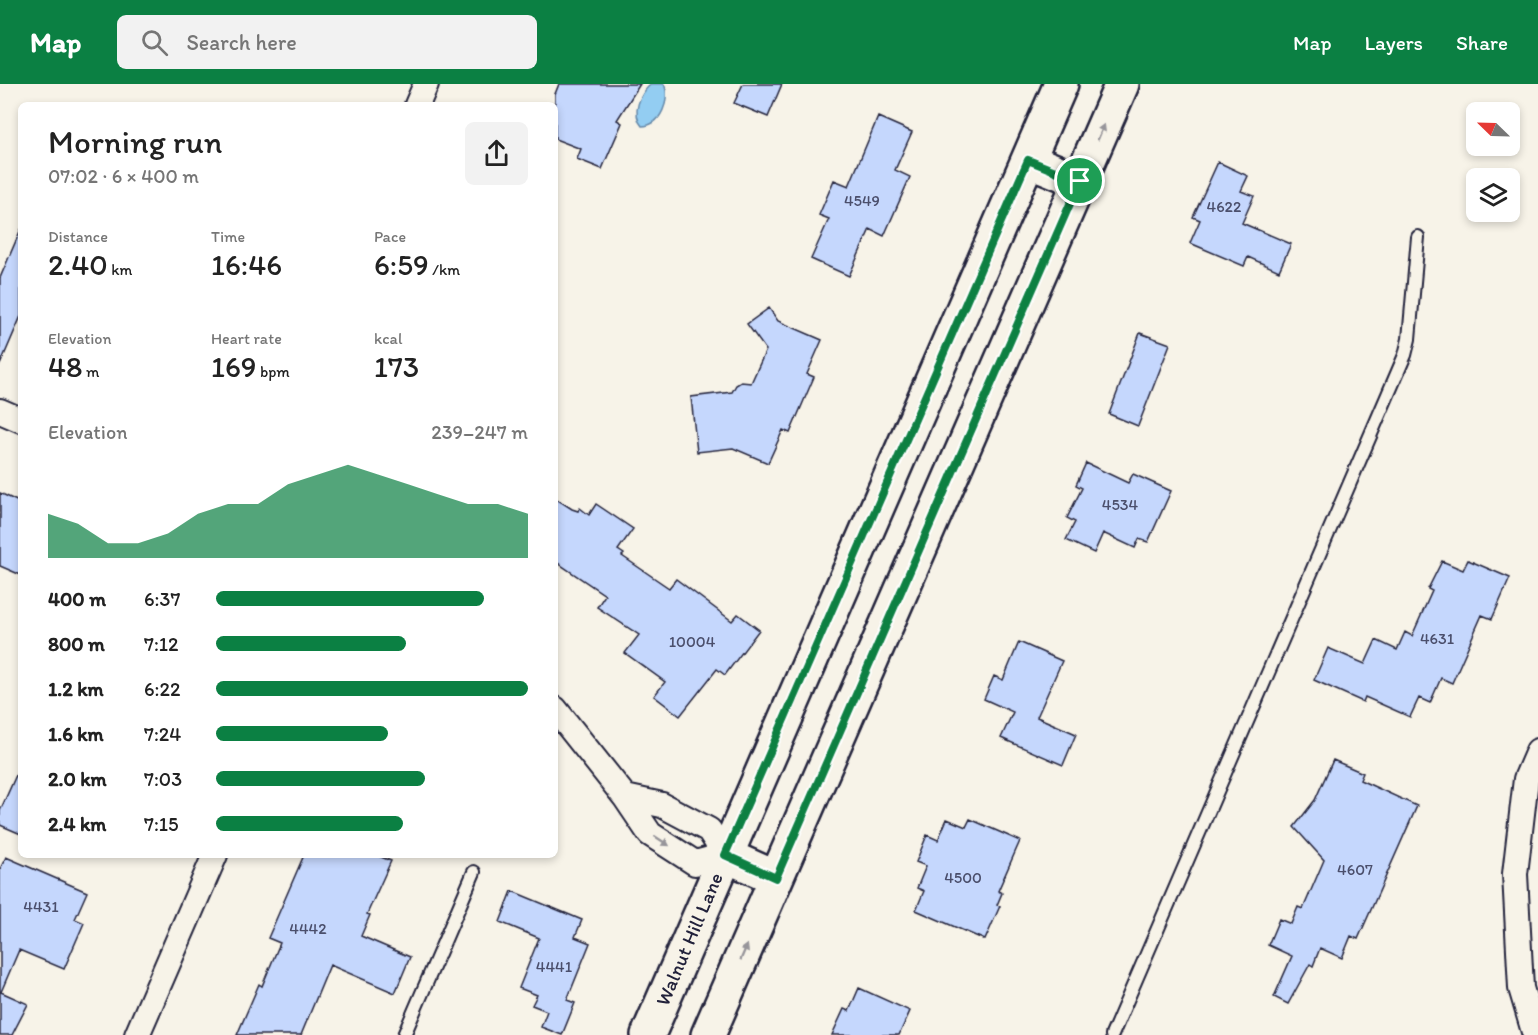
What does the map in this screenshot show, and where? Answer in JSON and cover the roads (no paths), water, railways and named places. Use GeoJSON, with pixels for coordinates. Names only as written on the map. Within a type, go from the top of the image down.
{"type":"FeatureCollection","features":[{"type":"Feature","properties":{"kind":"main road","name":"Walnut Hill Lane"},"geometry":{"type":"LineString","coordinates":[[648,1035],[1061,84]]}},
{"type":"Feature","properties":{"kind":"main road"},"geometry":{"type":"LineString","coordinates":[[708,1035],[1122,84]]}},
{"type":"Feature","properties":{"kind":"main road"},"geometry":{"type":"LineString","coordinates":[[1028,160],[1080,181]]}},
{"type":"Feature","properties":{"kind":"main road"},"geometry":{"type":"LineString","coordinates":[[725,855],[776,878]]}},
{"type":"Feature","properties":{"kind":"street"},"geometry":{"type":"LineString","coordinates":[[418,102],[426,84]]}},
{"type":"Feature","properties":{"kind":"street"},"geometry":{"type":"LineString","coordinates":[[0,411],[18,419]]}},
{"type":"Feature","properties":{"kind":"street"},"geometry":{"type":"LineString","coordinates":[[558,713],[625,797],[650,834],[695,863],[725,855],[709,830],[662,805],[625,797]]}},
{"type":"Feature","properties":{"kind":"street"},"geometry":{"type":"LineString","coordinates":[[1535,1035],[1521,988],[1515,874],[1526,779],[1538,751]]}},
{"type":"Feature","properties":{"kind":"street"},"geometry":{"type":"LineString","coordinates":[[137,1035],[214,858]]}},
{"type":"Feature","properties":{"kind":"lane"},"geometry":{"type":"LineString","coordinates":[[1112,1035],[1405,355],[1409,339],[1418,237]]}},
{"type":"Feature","properties":{"kind":"lane"},"geometry":{"type":"LineString","coordinates":[[404,1035],[474,872]]}},
{"type":"Feature","properties":{"kind":"water"},"geometry":{"type":"Polygon","coordinates":[[[651,84],[664,84],[665,104],[663,111],[654,122],[642,126],[637,115],[638,104],[643,93],[651,84]]]}}]}
